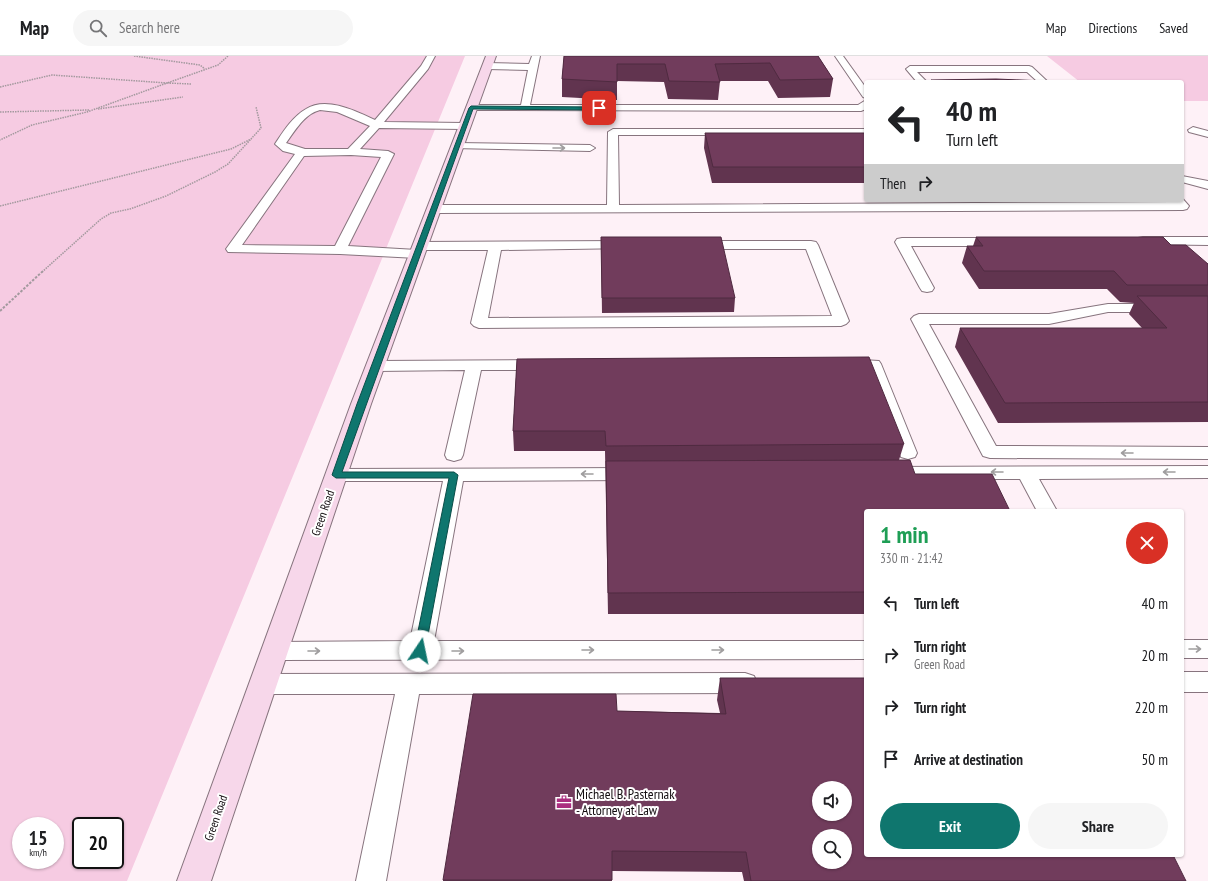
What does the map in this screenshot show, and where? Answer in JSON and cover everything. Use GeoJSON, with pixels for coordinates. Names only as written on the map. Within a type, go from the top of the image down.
{"type":"FeatureCollection","features":[{"type":"Feature","properties":{"kind":"main road","name":"Green Road"},"geometry":{"type":"LineString","coordinates":[[194,881],[336,475],[489,61]]}},
{"type":"Feature","properties":{"kind":"lane"},"geometry":{"type":"LineString","coordinates":[[351,152],[425,67],[431,56]]}},
{"type":"Feature","properties":{"kind":"lane"},"geometry":{"type":"LineString","coordinates":[[525,108],[536,56]]}},
{"type":"Feature","properties":{"kind":"lane"},"geometry":{"type":"LineString","coordinates":[[839,56],[864,92]]}},
{"type":"Feature","properties":{"kind":"lane"},"geometry":{"type":"LineString","coordinates":[[489,61],[533,67]]}},
{"type":"Feature","properties":{"kind":"lane"},"geometry":{"type":"LineString","coordinates":[[920,80],[910,69],[1029,69],[1041,80]]}},
{"type":"Feature","properties":{"kind":"lane"},"geometry":{"type":"LineString","coordinates":[[464,127],[525,108],[583,104],[864,109]]}},
{"type":"Feature","properties":{"kind":"lane"},"geometry":{"type":"LineString","coordinates":[[340,250],[388,154],[351,152],[301,153],[286,149],[280,144],[304,113],[314,109],[328,108],[346,111],[376,125],[464,127],[538,148],[590,144]]}},
{"type":"Feature","properties":{"kind":"lane"},"geometry":{"type":"LineString","coordinates":[[1194,130],[1208,134]]}},
{"type":"Feature","properties":{"kind":"lane"},"geometry":{"type":"LineString","coordinates":[[613,209],[613,132],[864,132]]}},
{"type":"Feature","properties":{"kind":"lane"},"geometry":{"type":"LineString","coordinates":[[301,153],[233,249],[418,250],[495,246],[637,246]]}},
{"type":"Feature","properties":{"kind":"lane"},"geometry":{"type":"LineString","coordinates":[[1184,179],[1208,185]]}},
{"type":"Feature","properties":{"kind":"lane"},"geometry":{"type":"LineString","coordinates":[[434,209],[1183,206],[1179,202]]}},
{"type":"Feature","properties":{"kind":"lane"},"geometry":{"type":"LineString","coordinates":[[1130,242],[1208,241]]}},
{"type":"Feature","properties":{"kind":"lane"},"geometry":{"type":"LineString","coordinates":[[926,288],[902,242],[1012,242]]}},
{"type":"Feature","properties":{"kind":"lane"},"geometry":{"type":"LineString","coordinates":[[495,246],[479,323],[841,321],[811,245],[684,245]]}},
{"type":"Feature","properties":{"kind":"lane"},"geometry":{"type":"LineString","coordinates":[[1208,308],[1108,308],[1049,319],[919,319],[990,452],[1208,453]]}},
{"type":"Feature","properties":{"kind":"lane"},"geometry":{"type":"LineString","coordinates":[[833,364],[873,364],[908,453]]}},
{"type":"Feature","properties":{"kind":"lane"},"geometry":{"type":"LineString","coordinates":[[420,651],[474,365]]}},
{"type":"Feature","properties":{"kind":"lane"},"geometry":{"type":"LineString","coordinates":[[376,366],[561,365]]}},
{"type":"Feature","properties":{"kind":"lane"},"geometry":{"type":"LineString","coordinates":[[336,475],[454,465],[652,474]]}},
{"type":"Feature","properties":{"kind":"lane"},"geometry":{"type":"LineString","coordinates":[[1026,472],[1047,509]]}},
{"type":"Feature","properties":{"kind":"lane"},"geometry":{"type":"LineString","coordinates":[[875,473],[1208,472]]}},
{"type":"Feature","properties":{"kind":"lane"},"geometry":{"type":"LineString","coordinates":[[1184,649],[1208,649]]}},
{"type":"Feature","properties":{"kind":"lane"},"geometry":{"type":"LineString","coordinates":[[275,651],[864,650]]}},
{"type":"Feature","properties":{"kind":"lane"},"geometry":{"type":"LineString","coordinates":[[1184,682],[1208,682]]}},
{"type":"Feature","properties":{"kind":"lane"},"geometry":{"type":"LineString","coordinates":[[263,684],[767,683]]}},
{"type":"Feature","properties":{"kind":"lane"},"geometry":{"type":"LineString","coordinates":[[371,881],[409,684]]}},
{"type":"Feature","properties":{"kind":"path"},"geometry":{"type":"LineString","coordinates":[[134,56],[200,65],[205,69]]}},
{"type":"Feature","properties":{"kind":"path"},"geometry":{"type":"LineString","coordinates":[[0,140],[32,125],[92,110],[218,65],[228,56]]}},
{"type":"Feature","properties":{"kind":"path"},"geometry":{"type":"LineString","coordinates":[[0,87],[52,75],[191,84]]}},
{"type":"Feature","properties":{"kind":"path"},"geometry":{"type":"LineString","coordinates":[[0,112],[92,110],[184,97]]}},
{"type":"Feature","properties":{"kind":"path"},"geometry":{"type":"LineString","coordinates":[[0,310],[101,219],[111,213],[130,209],[166,196],[228,164],[261,128],[256,107]]}},
{"type":"Feature","properties":{"kind":"path"},"geometry":{"type":"LineString","coordinates":[[0,206],[231,149],[251,139]]}},
{"type":"Feature","properties":{"kind":"shaded area"},"geometry":{"type":"Polygon","coordinates":[[[0,56],[465,56],[127,881],[0,881],[0,56]]]}},
{"type":"Feature","properties":{"kind":"shaded area"},"geometry":{"type":"Polygon","coordinates":[[[1047,56],[1208,56],[1208,101],[1184,101],[1184,80],[1077,80],[1047,56]]]}},
{"type":"Feature","properties":{"kind":"building"},"geometry":{"type":"Polygon","coordinates":[[[564,56],[818,56],[833,79],[780,80],[770,63],[715,64],[720,82],[669,81],[665,64],[617,64],[617,82],[562,79],[564,56]]]}},
{"type":"Feature","properties":{"kind":"building"},"geometry":{"type":"Polygon","coordinates":[[[996,79],[1020,80],[931,80],[996,79]]]}},
{"type":"Feature","properties":{"kind":"building"},"geometry":{"type":"Polygon","coordinates":[[[705,133],[864,133],[864,167],[713,167],[705,133]]]}},
{"type":"Feature","properties":{"kind":"building"},"geometry":{"type":"Polygon","coordinates":[[[601,237],[721,237],[735,298],[602,298],[601,237]]]}},
{"type":"Feature","properties":{"kind":"building"},"geometry":{"type":"Polygon","coordinates":[[[976,237],[1163,237],[1171,245],[1186,245],[1208,264],[1208,285],[1127,285],[1114,271],[984,271],[967,246],[983,246],[976,237]]]}},
{"type":"Feature","properties":{"kind":"building"},"geometry":{"type":"Polygon","coordinates":[[[1137,296],[1208,296],[1208,402],[1005,403],[960,328],[1167,328],[1137,296]]]}},
{"type":"Feature","properties":{"kind":"building"},"geometry":{"type":"Polygon","coordinates":[[[869,357],[904,444],[606,446],[605,431],[513,431],[517,359],[869,357]]]}},
{"type":"Feature","properties":{"kind":"building"},"geometry":{"type":"Polygon","coordinates":[[[910,460],[915,474],[992,474],[1009,509],[864,509],[864,592],[608,593],[606,461],[910,460]]]}},
{"type":"Feature","properties":{"kind":"building"},"geometry":{"type":"Polygon","coordinates":[[[720,678],[864,678],[864,857],[1174,857],[1186,881],[751,881],[746,852],[612,851],[612,880],[443,880],[473,694],[616,694],[617,711],[726,714],[720,678]]]}},
{"type":"Feature","properties":{"kind":"place","name":"Michael B. Pasternak - Attorney at Law"},"geometry":{"type":"Point","coordinates":[564,802]}},
{"type":"Feature","properties":{"kind":"route"},"geometry":{"type":"LineString","coordinates":[[420,651],[454,475],[336,475],[471,108],[599,108]]}}]}
